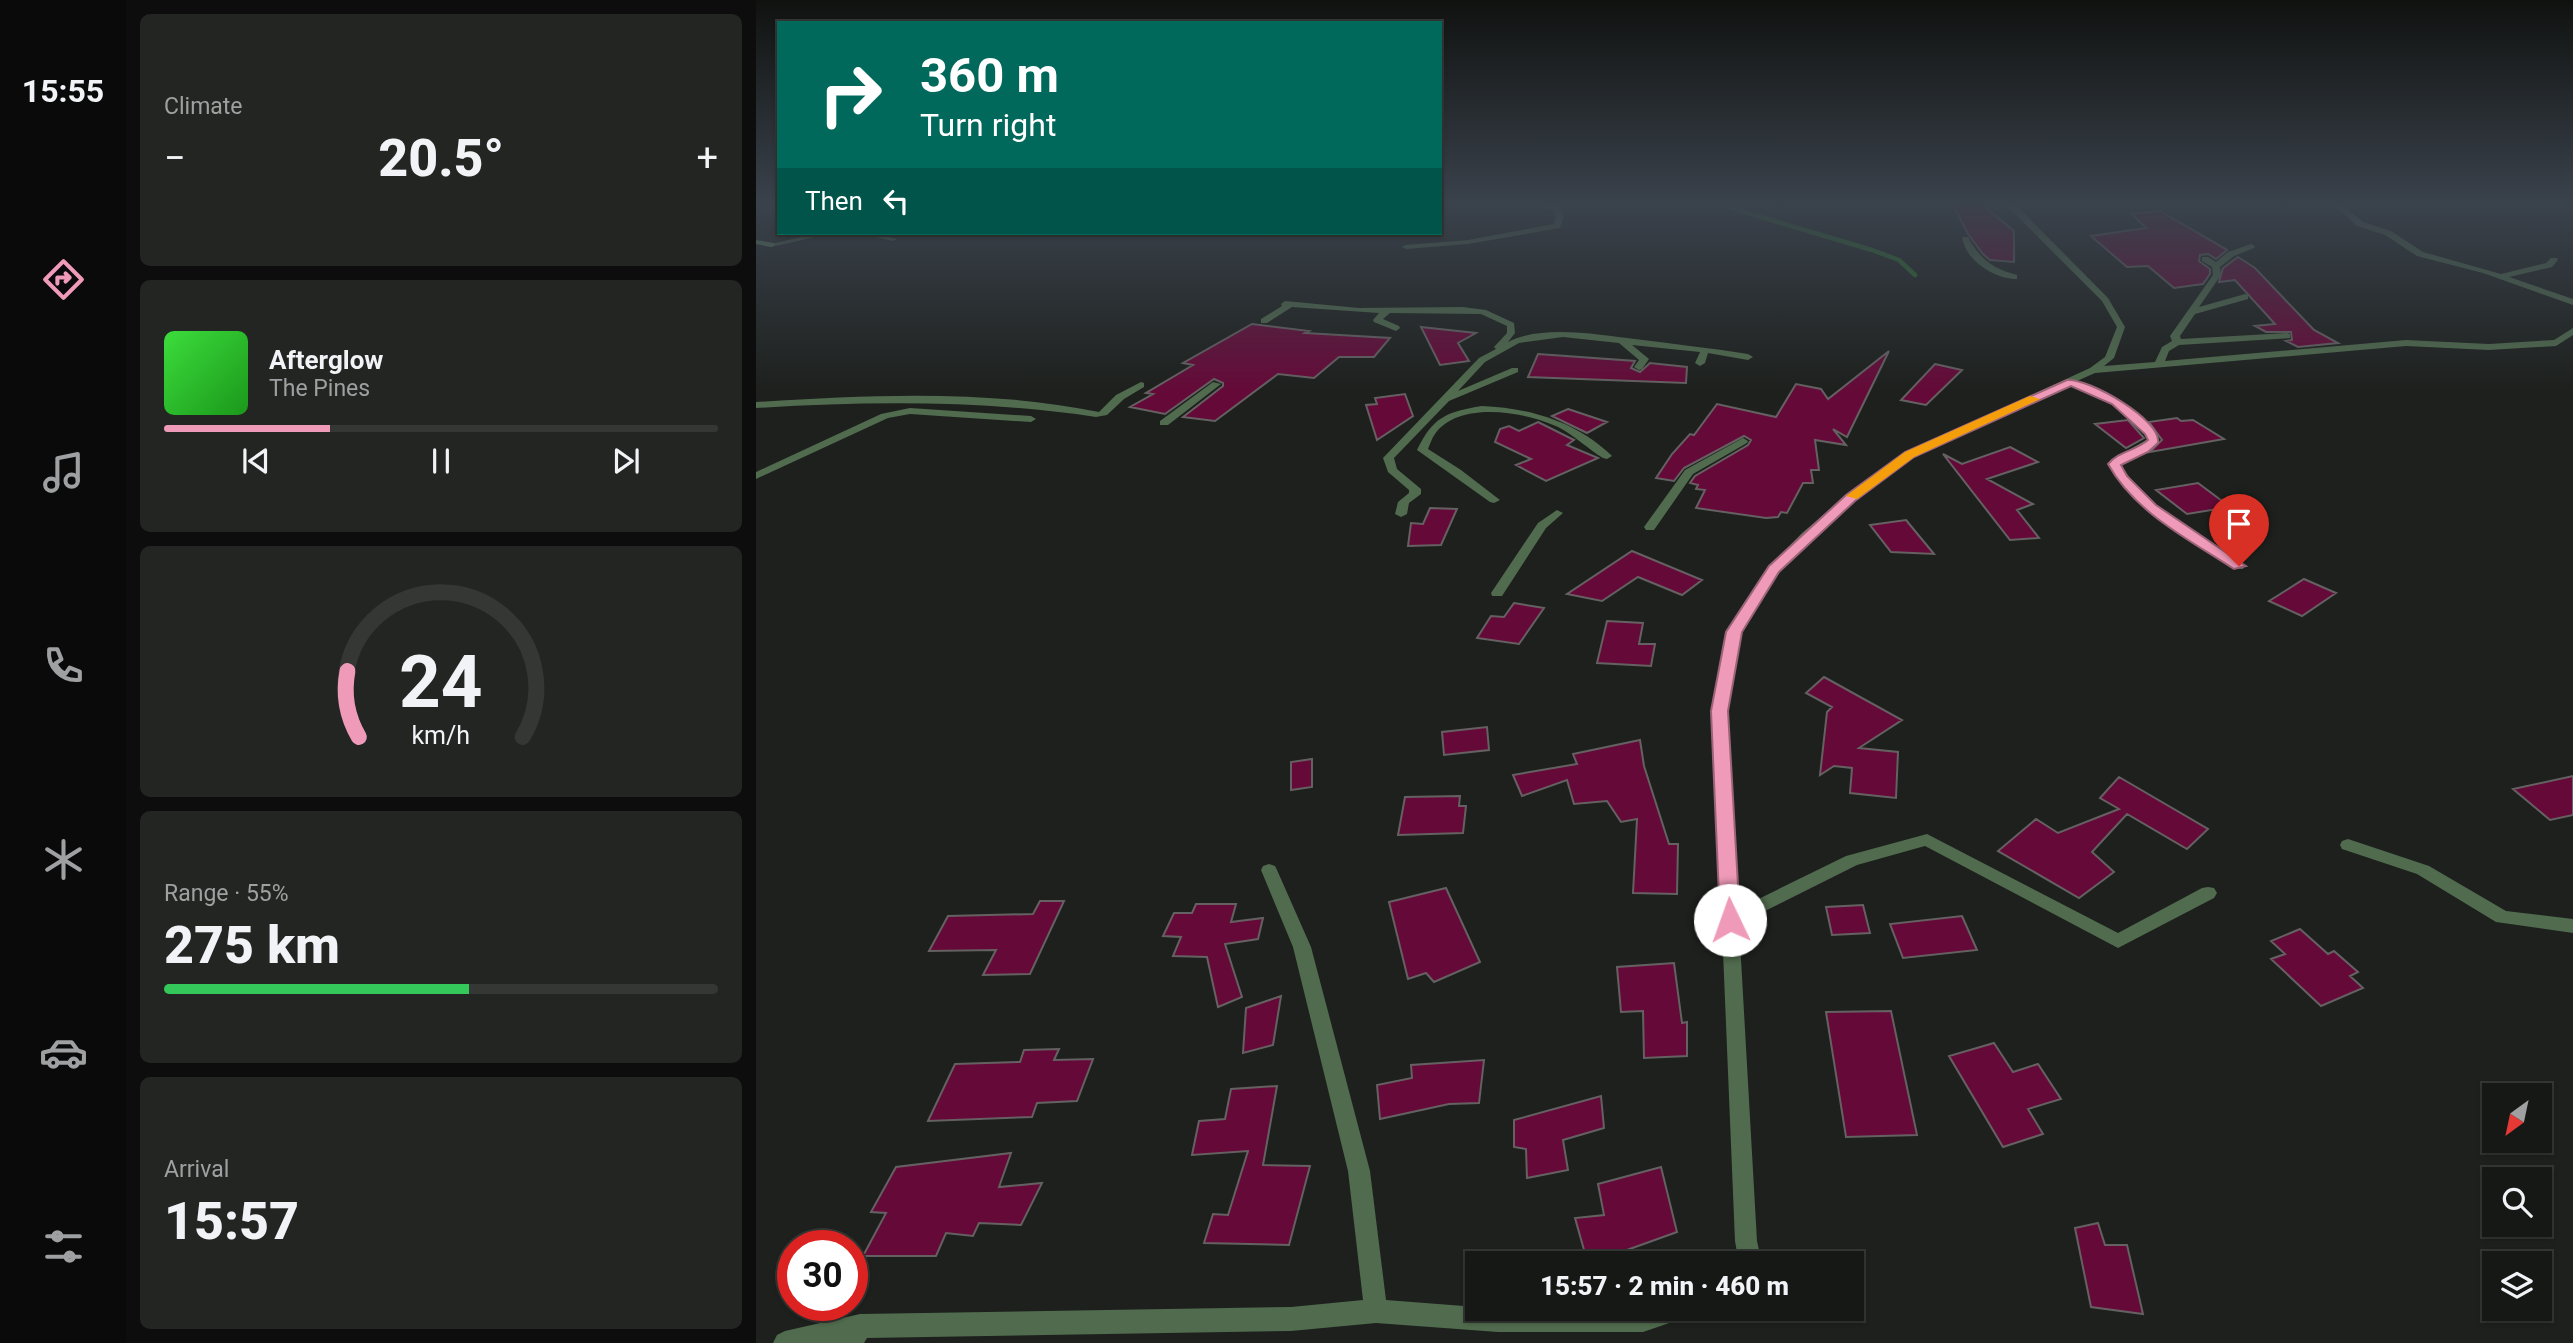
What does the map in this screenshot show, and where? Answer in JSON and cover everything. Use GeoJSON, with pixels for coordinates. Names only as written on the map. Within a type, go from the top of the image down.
{"type":"FeatureCollection","features":[{"type":"Feature","properties":{"kind":"street"},"geometry":{"type":"LineString","coordinates":[[1985,266],[1996,273],[2014,277]]}},
{"type":"Feature","properties":{"kind":"street"},"geometry":{"type":"LineString","coordinates":[[1748,1251],[1720,711],[1734,632],[1774,569],[1850,498],[1909,455],[2071,382],[2109,358],[2121,327],[2105,300],[2072,266]]}},
{"type":"Feature","properties":{"kind":"street"},"geometry":{"type":"LineString","coordinates":[[2178,342],[2175,337],[2215,281],[2216,266]]}},
{"type":"Feature","properties":{"kind":"street"},"geometry":{"type":"LineString","coordinates":[[2463,266],[2501,276],[2573,302]]}},
{"type":"Feature","properties":{"kind":"street"},"geometry":{"type":"LineString","coordinates":[[2501,276],[2546,266]]}},
{"type":"Feature","properties":{"kind":"street"},"geometry":{"type":"LineString","coordinates":[[2193,288],[2201,299]]}},
{"type":"Feature","properties":{"kind":"street"},"geometry":{"type":"LineString","coordinates":[[2192,312],[2245,297]]}},
{"type":"Feature","properties":{"kind":"street"},"geometry":{"type":"LineString","coordinates":[[1264,321],[1288,304],[1318,308],[1463,310],[1502,318],[1511,325],[1510,333],[1495,350],[1388,458],[1392,470],[1415,489],[1415,494],[1404,502],[1401,514]]}},
{"type":"Feature","properties":{"kind":"street"},"geometry":{"type":"LineString","coordinates":[[1308,318],[1318,308]]}},
{"type":"Feature","properties":{"kind":"street"},"geometry":{"type":"LineString","coordinates":[[1387,310],[1377,320],[1396,328]]}},
{"type":"Feature","properties":{"kind":"street"},"geometry":{"type":"LineString","coordinates":[[2093,370],[2406,343],[2489,347],[2556,343],[2573,331]]}},
{"type":"Feature","properties":{"kind":"street"},"geometry":{"type":"LineString","coordinates":[[1495,350],[1537,337],[1563,334],[1705,350],[1748,358]]}},
{"type":"Feature","properties":{"kind":"street"},"geometry":{"type":"LineString","coordinates":[[2159,364],[2165,349],[2178,342],[2287,337]]}},
{"type":"Feature","properties":{"kind":"street"},"geometry":{"type":"LineString","coordinates":[[1620,339],[1644,359],[1639,367]]}},
{"type":"Feature","properties":{"kind":"street"},"geometry":{"type":"LineString","coordinates":[[1700,363],[1705,350]]}},
{"type":"Feature","properties":{"kind":"street"},"geometry":{"type":"LineString","coordinates":[[1440,403],[1497,375],[1515,370]]}},
{"type":"Feature","properties":{"kind":"street"},"geometry":{"type":"LineString","coordinates":[[2071,382],[2116,402],[2150,433],[2154,440],[2144,450],[2121,458],[2115,464],[2122,478],[2151,508],[2239,566]]}},
{"type":"Feature","properties":{"kind":"street"},"geometry":{"type":"LineString","coordinates":[[756,405],[941,400],[1027,403],[1100,414],[1141,384]]}},
{"type":"Feature","properties":{"kind":"street"},"geometry":{"type":"LineString","coordinates":[[1164,422],[1216,384]]}},
{"type":"Feature","properties":{"kind":"street"},"geometry":{"type":"LineString","coordinates":[[1493,500],[1457,472],[1422,450],[1426,438],[1457,414],[1488,408],[1538,418],[1563,426],[1607,456]]}},
{"type":"Feature","properties":{"kind":"street"},"geometry":{"type":"LineString","coordinates":[[756,476],[884,416],[911,411],[1031,419]]}},
{"type":"Feature","properties":{"kind":"street"},"geometry":{"type":"LineString","coordinates":[[1650,527],[1689,472],[1743,442]]}},
{"type":"Feature","properties":{"kind":"street"},"geometry":{"type":"LineString","coordinates":[[1497,593],[1542,526],[1557,513]]}},
{"type":"Feature","properties":{"kind":"street"},"geometry":{"type":"LineString","coordinates":[[1730,920],[1852,860],[1927,840],[2118,941],[2208,893]]}},
{"type":"Feature","properties":{"kind":"street"},"geometry":{"type":"LineString","coordinates":[[2348,845],[2423,870],[2502,917],[2573,926]]}},
{"type":"Feature","properties":{"kind":"street"},"geometry":{"type":"LineString","coordinates":[[1269,870],[1302,947],[1359,1171],[1376,1311]]}},
{"type":"Feature","properties":{"kind":"street"},"geometry":{"type":"LineString","coordinates":[[785,1343],[856,1337],[1291,1318],[1376,1311],[1465,1316]]}},
{"type":"Feature","properties":{"kind":"street"},"geometry":{"type":"LineString","coordinates":[[1549,1321],[1604,1321]]}},
{"type":"Feature","properties":{"kind":"building"},"geometry":{"type":"Polygon","coordinates":[[[2125,266],[2205,266],[2210,269],[2210,274],[2203,284],[2174,288],[2148,266],[2125,266]]]}},
{"type":"Feature","properties":{"kind":"building"},"geometry":{"type":"Polygon","coordinates":[[[2251,266],[2255,268],[2314,330],[2338,343],[2298,347],[2286,341],[2292,340],[2291,332],[2266,332],[2255,326],[2275,324],[2235,280],[2219,282],[2223,268],[2251,266]]]}},
{"type":"Feature","properties":{"kind":"building"},"geometry":{"type":"Polygon","coordinates":[[[1252,324],[1309,331],[1305,333],[1390,338],[1374,357],[1339,357],[1314,378],[1278,374],[1215,421],[1183,417],[1223,386],[1223,383],[1214,379],[1165,414],[1130,407],[1153,394],[1146,393],[1193,365],[1183,363],[1252,324]]]}},
{"type":"Feature","properties":{"kind":"building"},"geometry":{"type":"Polygon","coordinates":[[[1421,327],[1476,333],[1458,343],[1469,361],[1440,365],[1421,327]]]}},
{"type":"Feature","properties":{"kind":"building"},"geometry":{"type":"Polygon","coordinates":[[[1889,351],[1847,437],[1833,429],[1846,445],[1815,440],[1819,470],[1811,470],[1813,483],[1803,483],[1787,513],[1781,512],[1778,517],[1766,518],[1696,508],[1705,490],[1696,489],[1698,485],[1690,483],[1695,476],[1748,445],[1751,440],[1744,436],[1684,468],[1674,481],[1656,478],[1672,454],[1690,434],[1694,435],[1717,404],[1776,417],[1796,384],[1821,389],[1828,399],[1889,351]]]}},
{"type":"Feature","properties":{"kind":"building"},"geometry":{"type":"Polygon","coordinates":[[[1538,354],[1635,361],[1631,368],[1640,372],[1650,363],[1687,367],[1686,383],[1528,377],[1538,354]]]}},
{"type":"Feature","properties":{"kind":"building"},"geometry":{"type":"Polygon","coordinates":[[[1935,364],[1962,370],[1926,405],[1901,400],[1935,364]]]}},
{"type":"Feature","properties":{"kind":"building"},"geometry":{"type":"Polygon","coordinates":[[[1405,394],[1413,416],[1377,440],[1366,405],[1377,404],[1375,398],[1405,394]]]}},
{"type":"Feature","properties":{"kind":"building"},"geometry":{"type":"Polygon","coordinates":[[[1568,409],[1607,422],[1587,433],[1552,416],[1568,409]]]}},
{"type":"Feature","properties":{"kind":"building"},"geometry":{"type":"Polygon","coordinates":[[[2177,418],[2181,421],[2193,420],[2224,439],[2150,452],[2162,440],[2149,422],[2177,418]]]}},
{"type":"Feature","properties":{"kind":"building"},"geometry":{"type":"Polygon","coordinates":[[[2128,420],[2144,438],[2126,448],[2095,424],[2128,420]]]}},
{"type":"Feature","properties":{"kind":"building"},"geometry":{"type":"Polygon","coordinates":[[[1538,422],[1574,440],[1567,445],[1598,458],[1546,481],[1516,465],[1531,459],[1495,442],[1500,429],[1509,426],[1519,431],[1538,422]]]}},
{"type":"Feature","properties":{"kind":"building"},"geometry":{"type":"Polygon","coordinates":[[[2010,447],[2038,462],[1987,479],[2033,504],[2017,510],[2039,538],[2010,540],[1943,454],[1962,464],[2010,447]]]}},
{"type":"Feature","properties":{"kind":"building"},"geometry":{"type":"Polygon","coordinates":[[[2198,483],[2230,507],[2187,514],[2156,490],[2198,483]]]}},
{"type":"Feature","properties":{"kind":"building"},"geometry":{"type":"Polygon","coordinates":[[[1430,508],[1457,509],[1441,545],[1408,546],[1411,523],[1423,524],[1430,508]]]}},
{"type":"Feature","properties":{"kind":"building"},"geometry":{"type":"Polygon","coordinates":[[[1906,520],[1934,554],[1891,552],[1870,525],[1906,520]]]}},
{"type":"Feature","properties":{"kind":"building"},"geometry":{"type":"Polygon","coordinates":[[[1632,551],[1702,580],[1682,595],[1638,577],[1602,601],[1567,594],[1632,551]]]}},
{"type":"Feature","properties":{"kind":"building"},"geometry":{"type":"Polygon","coordinates":[[[2304,579],[2336,593],[2302,616],[2269,601],[2304,579]]]}},
{"type":"Feature","properties":{"kind":"building"},"geometry":{"type":"Polygon","coordinates":[[[1514,603],[1544,608],[1519,644],[1477,638],[1491,616],[1504,617],[1514,603]]]}},
{"type":"Feature","properties":{"kind":"building"},"geometry":{"type":"Polygon","coordinates":[[[1607,621],[1643,623],[1639,644],[1655,644],[1651,666],[1597,663],[1607,621]]]}},
{"type":"Feature","properties":{"kind":"building"},"geometry":{"type":"Polygon","coordinates":[[[1824,677],[1902,720],[1859,748],[1898,752],[1896,798],[1850,793],[1852,768],[1834,766],[1820,775],[1827,712],[1832,707],[1806,693],[1824,677]]]}},
{"type":"Feature","properties":{"kind":"building"},"geometry":{"type":"Polygon","coordinates":[[[1487,727],[1489,750],[1444,755],[1442,732],[1487,727]]]}},
{"type":"Feature","properties":{"kind":"building"},"geometry":{"type":"Polygon","coordinates":[[[1640,740],[1644,766],[1669,844],[1678,844],[1677,894],[1633,893],[1637,819],[1621,822],[1607,801],[1574,804],[1567,780],[1522,796],[1513,775],[1577,764],[1573,754],[1640,740]]]}},
{"type":"Feature","properties":{"kind":"building"},"geometry":{"type":"Polygon","coordinates":[[[1312,759],[1312,787],[1291,790],[1291,762],[1312,759]]]}},
{"type":"Feature","properties":{"kind":"building"},"geometry":{"type":"Polygon","coordinates":[[[2573,776],[2573,815],[2550,820],[2513,789],[2573,776]]]}},
{"type":"Feature","properties":{"kind":"building"},"geometry":{"type":"Polygon","coordinates":[[[2119,777],[2208,829],[2187,849],[2127,814],[2092,852],[2114,872],[2079,898],[1998,851],[2036,819],[2058,833],[2119,809],[2100,798],[2119,777]]]}},
{"type":"Feature","properties":{"kind":"building"},"geometry":{"type":"Polygon","coordinates":[[[1460,796],[1459,806],[1466,806],[1463,833],[1398,835],[1405,797],[1460,796]]]}},
{"type":"Feature","properties":{"kind":"building"},"geometry":{"type":"Polygon","coordinates":[[[1446,888],[1480,962],[1434,982],[1426,973],[1408,979],[1389,902],[1446,888]]]}},
{"type":"Feature","properties":{"kind":"building"},"geometry":{"type":"Polygon","coordinates":[[[1040,901],[1064,901],[1030,974],[983,975],[996,950],[929,951],[948,916],[1033,914],[1040,901]]]}},
{"type":"Feature","properties":{"kind":"building"},"geometry":{"type":"Polygon","coordinates":[[[1196,904],[1236,904],[1231,922],[1263,918],[1258,939],[1225,944],[1242,997],[1218,1007],[1207,957],[1173,956],[1181,937],[1163,936],[1174,913],[1192,913],[1196,904]]]}},
{"type":"Feature","properties":{"kind":"building"},"geometry":{"type":"Polygon","coordinates":[[[1863,905],[1870,933],[1832,935],[1826,907],[1863,905]]]}},
{"type":"Feature","properties":{"kind":"building"},"geometry":{"type":"Polygon","coordinates":[[[1962,916],[1977,950],[1903,958],[1890,924],[1962,916]]]}},
{"type":"Feature","properties":{"kind":"building"},"geometry":{"type":"Polygon","coordinates":[[[2300,929],[2328,954],[2334,951],[2358,972],[2350,976],[2363,988],[2321,1006],[2271,959],[2285,954],[2271,941],[2300,929]]]}},
{"type":"Feature","properties":{"kind":"building"},"geometry":{"type":"Polygon","coordinates":[[[1674,963],[1682,1023],[1687,1022],[1687,1056],[1644,1058],[1643,1011],[1621,1012],[1617,967],[1674,963]]]}},
{"type":"Feature","properties":{"kind":"building"},"geometry":{"type":"Polygon","coordinates":[[[1281,996],[1273,1045],[1243,1053],[1246,1008],[1281,996]]]}},
{"type":"Feature","properties":{"kind":"building"},"geometry":{"type":"Polygon","coordinates":[[[1891,1011],[1917,1135],[1846,1137],[1826,1012],[1891,1011]]]}},
{"type":"Feature","properties":{"kind":"building"},"geometry":{"type":"Polygon","coordinates":[[[1994,1043],[2013,1072],[2038,1064],[2061,1099],[2028,1109],[2043,1134],[2003,1147],[1949,1056],[1994,1043]]]}},
{"type":"Feature","properties":{"kind":"building"},"geometry":{"type":"Polygon","coordinates":[[[1059,1049],[1054,1060],[1093,1059],[1077,1101],[1037,1103],[1032,1117],[928,1121],[955,1064],[1020,1062],[1024,1050],[1059,1049]]]}},
{"type":"Feature","properties":{"kind":"building"},"geometry":{"type":"Polygon","coordinates":[[[1484,1060],[1479,1103],[1449,1104],[1380,1119],[1377,1085],[1412,1078],[1411,1065],[1484,1060]]]}},
{"type":"Feature","properties":{"kind":"building"},"geometry":{"type":"Polygon","coordinates":[[[1277,1086],[1263,1165],[1310,1166],[1289,1245],[1204,1243],[1213,1214],[1228,1215],[1248,1151],[1192,1155],[1199,1121],[1225,1119],[1231,1089],[1277,1086]]]}},
{"type":"Feature","properties":{"kind":"building"},"geometry":{"type":"Polygon","coordinates":[[[1601,1096],[1604,1128],[1563,1140],[1568,1170],[1527,1178],[1526,1149],[1514,1147],[1514,1120],[1601,1096]]]}},
{"type":"Feature","properties":{"kind":"building"},"geometry":{"type":"Polygon","coordinates":[[[1011,1153],[999,1187],[1042,1183],[1021,1225],[979,1223],[973,1236],[946,1233],[936,1256],[868,1256],[868,1247],[886,1213],[871,1212],[896,1167],[1011,1153]]]}},
{"type":"Feature","properties":{"kind":"building"},"geometry":{"type":"Polygon","coordinates":[[[1661,1167],[1677,1232],[1624,1251],[1584,1251],[1575,1218],[1604,1215],[1598,1184],[1661,1167]]]}},
{"type":"Feature","properties":{"kind":"building"},"geometry":{"type":"Polygon","coordinates":[[[2098,1223],[2105,1245],[2127,1245],[2143,1314],[2091,1307],[2075,1228],[2098,1223]]]}},
{"type":"Feature","properties":{"kind":"waterway"},"geometry":{"type":"LineString","coordinates":[[1905,266],[1915,275]]}},
{"type":"Feature","properties":{"kind":"slow traffic"},"geometry":{"type":"LineString","coordinates":[[1853,496],[1909,455],[2034,399]]}},
{"type":"Feature","properties":{"kind":"route"},"geometry":{"type":"LineString","coordinates":[[1730,920],[1720,711],[1734,632],[1774,569],[1790,552],[1850,498],[1909,455],[2071,382],[2116,402],[2150,433],[2154,440],[2144,450],[2121,458],[2115,464],[2122,478],[2151,508],[2239,566]]}}]}
